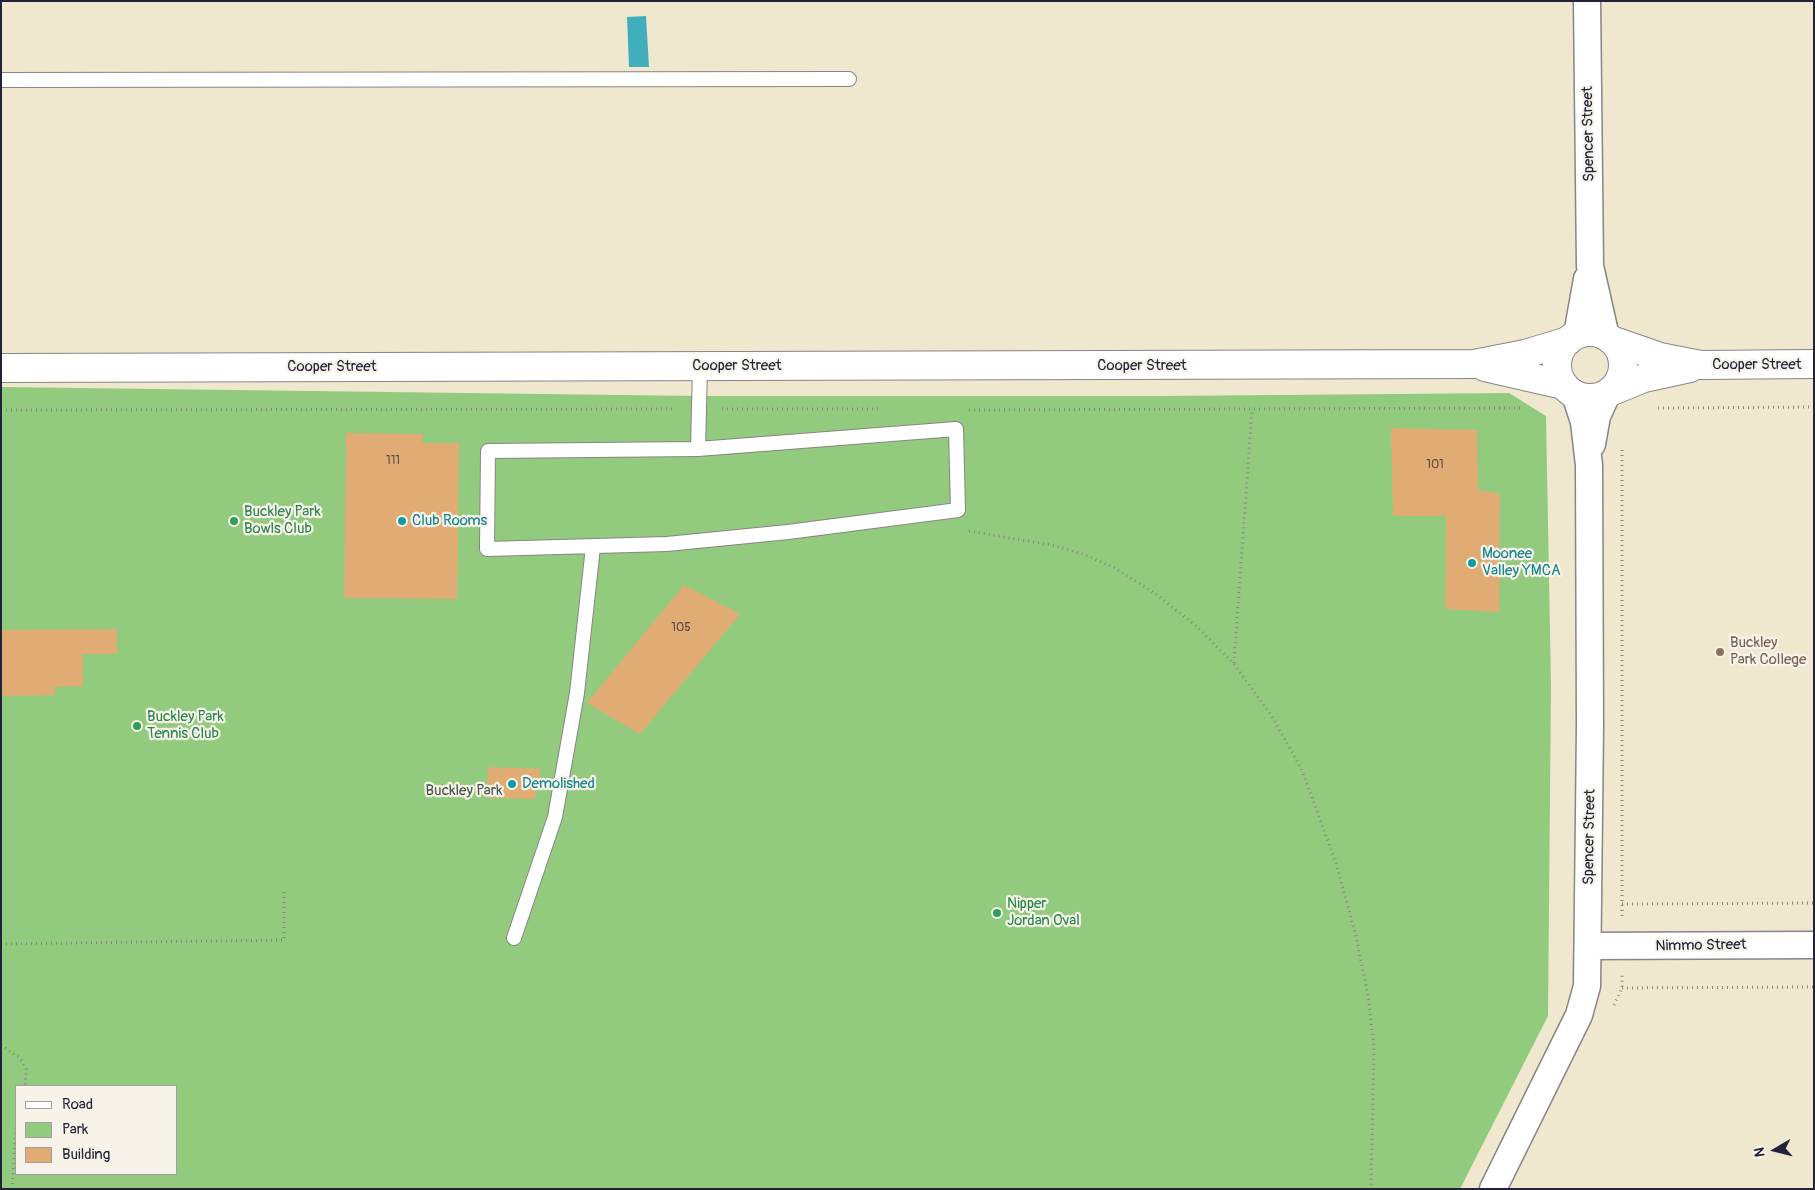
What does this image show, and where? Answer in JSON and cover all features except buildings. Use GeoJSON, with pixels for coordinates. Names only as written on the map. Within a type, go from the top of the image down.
{"type":"FeatureCollection","features":[{"type":"Feature","properties":{"kind":"street","name":"Spencer Street"},"geometry":{"type":"LineString","coordinates":[[1587,1],[1590,266],[1608,338]]}},
{"type":"Feature","properties":{"kind":"street","name":"Spencer Street"},"geometry":{"type":"LineString","coordinates":[[1572,338],[1590,266]]}},
{"type":"Feature","properties":{"kind":"street"},"geometry":{"type":"LineString","coordinates":[[1591,332],[1608,338],[1618,347],[1623,366],[1621,376],[1608,393],[1591,398],[1569,390],[1558,367],[1558,358],[1572,338],[1591,332]]}},
{"type":"Feature","properties":{"kind":"street","name":"Cooper Street"},"geometry":{"type":"LineString","coordinates":[[1,368],[1474,364],[1525,354],[1572,338]]}},
{"type":"Feature","properties":{"kind":"street","name":"Cooper Street"},"geometry":{"type":"LineString","coordinates":[[1608,338],[1660,357],[1701,365],[1814,364]]}},
{"type":"Feature","properties":{"kind":"street","name":"Cooper Street"},"geometry":{"type":"LineString","coordinates":[[1474,364],[1569,390]]}},
{"type":"Feature","properties":{"kind":"street","name":"Cooper Street"},"geometry":{"type":"LineString","coordinates":[[1608,393],[1644,378],[1701,365]]}},
{"type":"Feature","properties":{"kind":"street","name":"Spencer Street"},"geometry":{"type":"LineString","coordinates":[[1493,1189],[1579,1015],[1587,986],[1589,465],[1584,422],[1569,390]]}},
{"type":"Feature","properties":{"kind":"street","name":"Spencer Street"},"geometry":{"type":"LineString","coordinates":[[1589,465],[1597,416],[1608,393]]}},
{"type":"Feature","properties":{"kind":"street","name":"Nimmo Street"},"geometry":{"type":"LineString","coordinates":[[1588,946],[1814,945]]}},
{"type":"Feature","properties":{"kind":"lane"},"geometry":{"type":"LineString","coordinates":[[1,80],[849,79]]}},
{"type":"Feature","properties":{"kind":"lane"},"geometry":{"type":"LineString","coordinates":[[698,448],[700,366]]}},
{"type":"Feature","properties":{"kind":"lane"},"geometry":{"type":"LineString","coordinates":[[956,429],[958,510],[667,544],[487,549],[488,451],[698,448],[956,429]]}},
{"type":"Feature","properties":{"kind":"lane"},"geometry":{"type":"LineString","coordinates":[[514,938],[555,817],[577,693],[593,547]]}},
{"type":"Feature","properties":{"kind":"path"},"geometry":{"type":"LineString","coordinates":[[1654,408],[1814,407]]}},
{"type":"Feature","properties":{"kind":"path"},"geometry":{"type":"LineString","coordinates":[[966,410],[1525,408]]}},
{"type":"Feature","properties":{"kind":"path"},"geometry":{"type":"LineString","coordinates":[[1,410],[887,410]]}},
{"type":"Feature","properties":{"kind":"path"},"geometry":{"type":"LineString","coordinates":[[1234,664],[1252,410]]}},
{"type":"Feature","properties":{"kind":"path"},"geometry":{"type":"LineString","coordinates":[[1611,1012],[1622,988],[1622,441]]}},
{"type":"Feature","properties":{"kind":"path"},"geometry":{"type":"LineString","coordinates":[[968,531],[1051,545],[1083,554],[1113,567],[1163,599],[1196,626],[1234,664],[1271,715],[1301,768],[1333,855],[1355,932],[1368,995],[1374,1046],[1371,1189]]}},
{"type":"Feature","properties":{"kind":"path"},"geometry":{"type":"LineString","coordinates":[[1,944],[284,940],[284,892]]}},
{"type":"Feature","properties":{"kind":"path"},"geometry":{"type":"LineString","coordinates":[[1622,904],[1814,903]]}},
{"type":"Feature","properties":{"kind":"path"},"geometry":{"type":"LineString","coordinates":[[1622,988],[1814,987]]}},
{"type":"Feature","properties":{"kind":"path"},"geometry":{"type":"LineString","coordinates":[[1,1045],[20,1058],[26,1069],[25,1085]]}},
{"type":"Feature","properties":{"kind":"path"},"geometry":{"type":"LineString","coordinates":[[12,1189],[15,1142]]}},
{"type":"Feature","properties":{"kind":"green space","name":"Buckley Park"},"geometry":{"type":"Polygon","coordinates":[[[1,387],[699,396],[1161,396],[1509,393],[1546,416],[1551,685],[1548,1016],[1460,1189],[1,1189],[1,387]]]}},
{"type":"Feature","properties":{"kind":"water"},"geometry":{"type":"Polygon","coordinates":[[[646,16],[649,67],[629,67],[627,17],[646,16]]]}},
{"type":"Feature","properties":{"kind":"place","name":"Buckley Park Bowls Club"},"geometry":{"type":"Point","coordinates":[234,521]}},
{"type":"Feature","properties":{"kind":"place","name":"Club Rooms"},"geometry":{"type":"Point","coordinates":[402,521]}},
{"type":"Feature","properties":{"kind":"place","name":"Moonee Valley YMCA"},"geometry":{"type":"Point","coordinates":[1472,563]}},
{"type":"Feature","properties":{"kind":"place","name":"Buckley Park College"},"geometry":{"type":"Point","coordinates":[1720,652]}},
{"type":"Feature","properties":{"kind":"place","name":"Buckley Park Tennis Club"},"geometry":{"type":"Point","coordinates":[137,726]}},
{"type":"Feature","properties":{"kind":"place","name":"Demolished"},"geometry":{"type":"Point","coordinates":[512,784]}},
{"type":"Feature","properties":{"kind":"place","name":"Nipper Jordan Oval"},"geometry":{"type":"Point","coordinates":[997,913]}}]}
